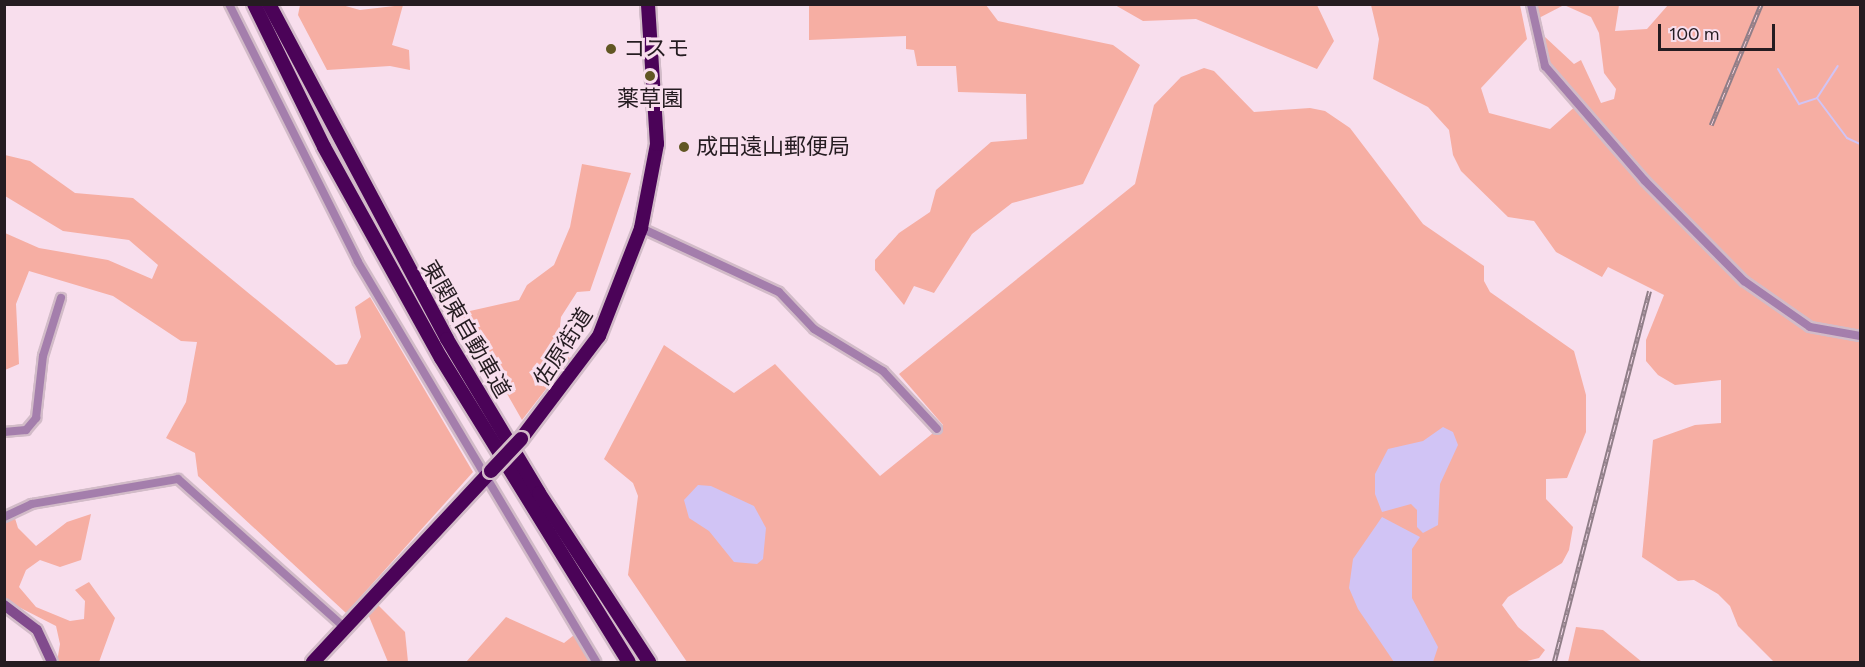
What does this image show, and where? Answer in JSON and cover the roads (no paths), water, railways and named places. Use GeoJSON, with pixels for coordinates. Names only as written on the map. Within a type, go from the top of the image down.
{"type":"FeatureCollection","features":[{"type":"Feature","properties":{"kind":"highway","name":"東関東自動車道"},"geometry":{"type":"LineString","coordinates":[[254,4],[324,147],[441,358],[629,663]]}},
{"type":"Feature","properties":{"kind":"highway","name":"東関東自動車道"},"geometry":{"type":"LineString","coordinates":[[269,4],[447,339],[539,493],[649,663]]}},
{"type":"Feature","properties":{"kind":"highway","name":"佐原街道"},"geometry":{"type":"LineString","coordinates":[[313,663],[521,439],[599,336],[641,228],[657,135],[648,4]]}},
{"type":"Feature","properties":{"kind":"street"},"geometry":{"type":"LineString","coordinates":[[229,4],[358,262],[487,475],[596,663]]}},
{"type":"Feature","properties":{"kind":"street"},"geometry":{"type":"LineString","coordinates":[[1531,4],[1545,66],[1694,231],[1744,281],[1810,327],[1860,336]]}},
{"type":"Feature","properties":{"kind":"street"},"geometry":{"type":"LineString","coordinates":[[641,228],[779,292],[814,329],[883,371],[937,429]]}},
{"type":"Feature","properties":{"kind":"street"},"geometry":{"type":"LineString","coordinates":[[4,432],[26,430],[34,424],[43,356],[61,298]]}},
{"type":"Feature","properties":{"kind":"street"},"geometry":{"type":"LineString","coordinates":[[4,517],[32,504],[178,479],[345,628]]}},
{"type":"Feature","properties":{"kind":"street"},"geometry":{"type":"LineString","coordinates":[[4,606],[37,630],[52,663]]}},
{"type":"Feature","properties":{"kind":"waterway"},"geometry":{"type":"LineString","coordinates":[[1817,98],[1838,66]]}},
{"type":"Feature","properties":{"kind":"waterway"},"geometry":{"type":"LineString","coordinates":[[1778,69],[1799,104],[1817,98],[1847,138],[1860,144]]}},
{"type":"Feature","properties":{"kind":"railway"},"geometry":{"type":"LineString","coordinates":[[1711,125],[1761,4]]}},
{"type":"Feature","properties":{"kind":"railway"},"geometry":{"type":"LineString","coordinates":[[1554,662],[1649,291]]}},
{"type":"Feature","properties":{"kind":"place","name":"コスモ"},"geometry":{"type":"Point","coordinates":[611,49]}},
{"type":"Feature","properties":{"kind":"place","name":"薬草園"},"geometry":{"type":"Point","coordinates":[650,76]}},
{"type":"Feature","properties":{"kind":"place","name":"成田遠山郵便局"},"geometry":{"type":"Point","coordinates":[684,147]}}]}
